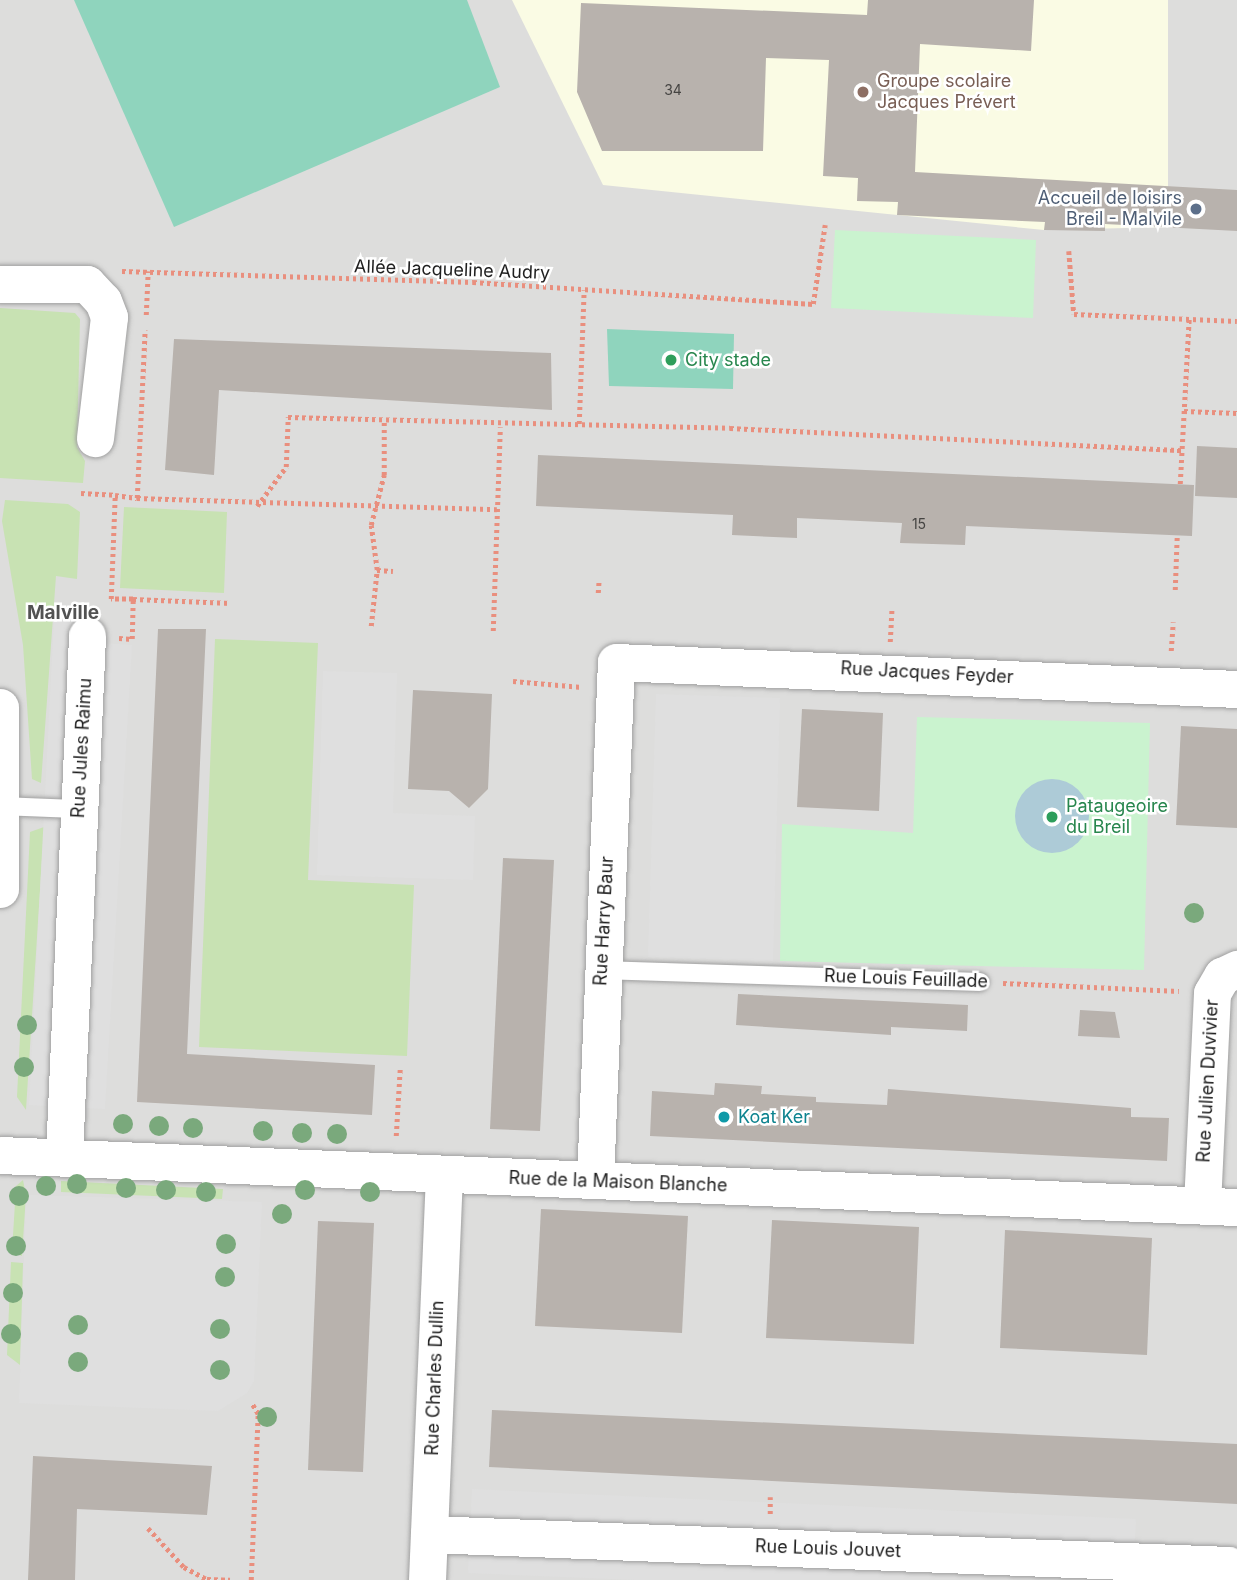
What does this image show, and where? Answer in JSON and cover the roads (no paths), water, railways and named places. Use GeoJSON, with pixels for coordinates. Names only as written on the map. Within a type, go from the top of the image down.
{"type":"FeatureCollection","features":[{"type":"Feature","properties":{"kind":"street"},"geometry":{"type":"LineString","coordinates":[[0,284],[73,282],[97,291],[109,317],[95,438]]}},
{"type":"Feature","properties":{"kind":"street","name":"Rue Jules Raimu"},"geometry":{"type":"LineString","coordinates":[[64,1155],[87,636]]}},
{"type":"Feature","properties":{"kind":"street","name":"Rue Jacques Feyder"},"geometry":{"type":"LineString","coordinates":[[605,675],[1237,689]]}},
{"type":"Feature","properties":{"kind":"street","name":"Rue Harry Baur"},"geometry":{"type":"LineString","coordinates":[[595,1180],[605,675]]}},
{"type":"Feature","properties":{"kind":"street"},"geometry":{"type":"LineString","coordinates":[[0,707],[4,806],[0,889]]}},
{"type":"Feature","properties":{"kind":"street","name":"Rue Julien Duvivier"},"geometry":{"type":"LineString","coordinates":[[1219,1206],[1224,981]]}},
{"type":"Feature","properties":{"kind":"street","name":"Rue de la Maison Blanche"},"geometry":{"type":"LineString","coordinates":[[0,1155],[64,1155],[444,1176],[1219,1206]]}},
{"type":"Feature","properties":{"kind":"street","name":"Rue Charles Dullin"},"geometry":{"type":"LineString","coordinates":[[427,1580],[444,1176]]}},
{"type":"Feature","properties":{"kind":"street","name":"Rue Louis Jouvet"},"geometry":{"type":"LineString","coordinates":[[429,1534],[1231,1570]]}},
{"type":"Feature","properties":{"kind":"lane"},"geometry":{"type":"LineString","coordinates":[[4,806],[79,809]]}},
{"type":"Feature","properties":{"kind":"lane","name":"Rue Louis Feuillade"},"geometry":{"type":"LineString","coordinates":[[601,970],[980,982]]}},
{"type":"Feature","properties":{"kind":"water","name":"Pataugeoire du Breil"},"geometry":{"type":"Polygon","coordinates":[[[1052,779],[1073,785],[1083,795],[1089,816],[1083,837],[1073,847],[1052,853],[1031,847],[1021,837],[1015,816],[1021,795],[1031,785],[1052,779]]]}},
{"type":"Feature","properties":{"kind":"place","name":"Groupe scolaire Jacques Prévert"},"geometry":{"type":"Point","coordinates":[863,92]}},
{"type":"Feature","properties":{"kind":"place","name":"Accueil de loisirs Breil - Malvile"},"geometry":{"type":"Point","coordinates":[1196,209]}},
{"type":"Feature","properties":{"kind":"place","name":"City stade"},"geometry":{"type":"Point","coordinates":[671,360]}},
{"type":"Feature","properties":{"kind":"place","name":"Pataugeoire du Breil"},"geometry":{"type":"Point","coordinates":[1052,817]}},
{"type":"Feature","properties":{"kind":"place","name":"Koat Ker"},"geometry":{"type":"Point","coordinates":[724,1117]}},
{"type":"Feature","properties":{"kind":"district","name":"Malville"},"geometry":{"type":"Point","coordinates":[63,613]}}]}
